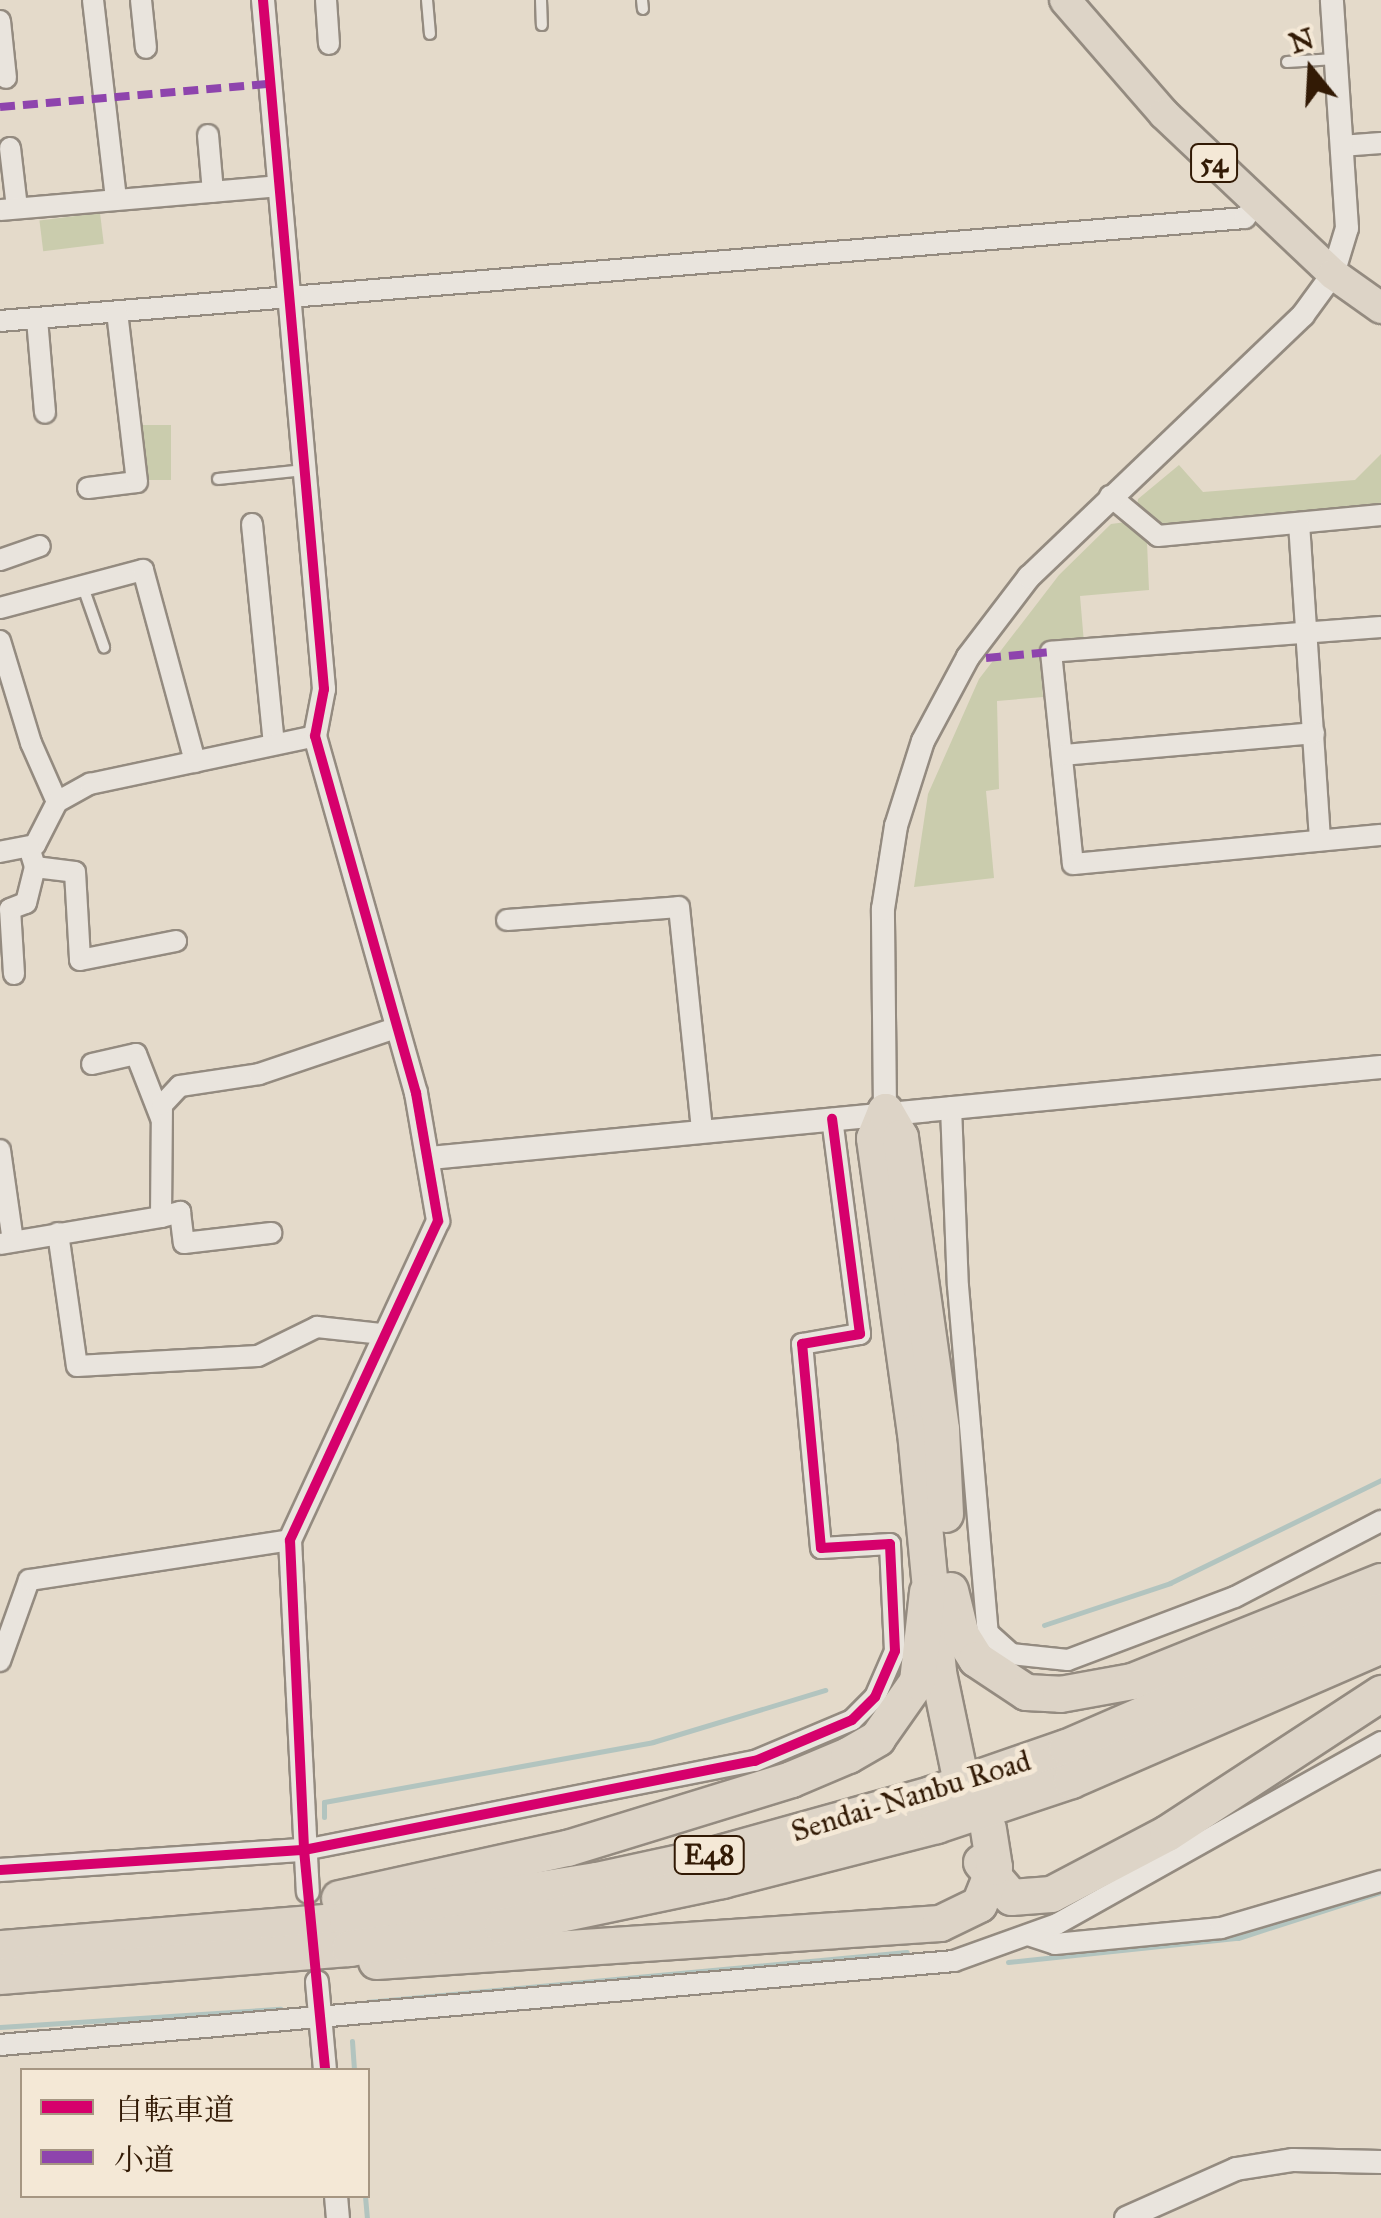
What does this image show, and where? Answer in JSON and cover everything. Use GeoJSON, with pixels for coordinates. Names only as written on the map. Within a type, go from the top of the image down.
{"type":"FeatureCollection","features":[{"type":"Feature","properties":{"kind":"highway"},"geometry":{"type":"LineString","coordinates":[[885,1111],[874,1138],[966,1766]]}},
{"type":"Feature","properties":{"kind":"highway"},"geometry":{"type":"LineString","coordinates":[[938,1591],[976,1659],[1026,1692],[1060,1694],[1132,1681],[1381,1581]]}},
{"type":"Feature","properties":{"kind":"highway"},"geometry":{"type":"LineString","coordinates":[[2,1957],[446,1877],[567,1848],[792,1779],[877,1738],[902,1710],[917,1680],[938,1591]]}},
{"type":"Feature","properties":{"kind":"highway","name":"Sendai-Nanbu Road"},"geometry":{"type":"LineString","coordinates":[[2,1957],[381,1915],[712,1855],[912,1799],[1066,1747],[1381,1611]]}},
{"type":"Feature","properties":{"kind":"highway","name":"Sendai-Nanbu Road"},"geometry":{"type":"LineString","coordinates":[[2,1957],[255,1959],[602,1908],[936,1825],[1180,1738],[1381,1645]]}},
{"type":"Feature","properties":{"kind":"highway"},"geometry":{"type":"LineString","coordinates":[[979,1830],[991,1880],[1012,1896],[1029,1898],[1097,1873],[1381,1693]]}},
{"type":"Feature","properties":{"kind":"highway"},"geometry":{"type":"LineString","coordinates":[[255,1959],[434,1962],[895,1928],[960,1918],[979,1904],[991,1880]]}},
{"type":"Feature","properties":{"kind":"main road","name":"54"},"geometry":{"type":"LineString","coordinates":[[1064,0],[1164,114],[1333,274],[1381,308]]}},
{"type":"Feature","properties":{"kind":"street"},"geometry":{"type":"LineString","coordinates":[[94,0],[116,200]]}},
{"type":"Feature","properties":{"kind":"street"},"geometry":{"type":"LineString","coordinates":[[141,0],[146,48]]}},
{"type":"Feature","properties":{"kind":"street"},"geometry":{"type":"LineString","coordinates":[[263,0],[324,689],[316,736],[430,1158],[438,1221],[382,1334],[290,1540],[308,1892]]}},
{"type":"Feature","properties":{"kind":"street"},"geometry":{"type":"LineString","coordinates":[[326,0],[329,44]]}},
{"type":"Feature","properties":{"kind":"street"},"geometry":{"type":"LineString","coordinates":[[885,1111],[883,908],[896,826],[923,741],[968,657],[1029,577],[1302,314],[1333,274],[1347,228],[1332,0]]}},
{"type":"Feature","properties":{"kind":"street"},"geometry":{"type":"LineString","coordinates":[[0,21],[6,78]]}},
{"type":"Feature","properties":{"kind":"street"},"geometry":{"type":"LineString","coordinates":[[208,135],[213,192]]}},
{"type":"Feature","properties":{"kind":"street"},"geometry":{"type":"LineString","coordinates":[[1341,146],[1381,144]]}},
{"type":"Feature","properties":{"kind":"street"},"geometry":{"type":"LineString","coordinates":[[10,148],[8,209],[279,186]]}},
{"type":"Feature","properties":{"kind":"street"},"geometry":{"type":"LineString","coordinates":[[0,320],[290,300],[1245,218],[1256,203]]}},
{"type":"Feature","properties":{"kind":"street"},"geometry":{"type":"LineString","coordinates":[[88,488],[138,482],[117,312]]}},
{"type":"Feature","properties":{"kind":"street"},"geometry":{"type":"LineString","coordinates":[[37,320],[45,413]]}},
{"type":"Feature","properties":{"kind":"street"},"geometry":{"type":"LineString","coordinates":[[1110,496],[1158,536],[1381,516]]}},
{"type":"Feature","properties":{"kind":"street"},"geometry":{"type":"LineString","coordinates":[[1298,523],[1320,840]]}},
{"type":"Feature","properties":{"kind":"street"},"geometry":{"type":"LineString","coordinates":[[252,524],[274,744]]}},
{"type":"Feature","properties":{"kind":"street"},"geometry":{"type":"LineString","coordinates":[[0,560],[40,546]]}},
{"type":"Feature","properties":{"kind":"street"},"geometry":{"type":"LineString","coordinates":[[0,608],[143,570],[195,762]]}},
{"type":"Feature","properties":{"kind":"street"},"geometry":{"type":"LineString","coordinates":[[1381,627],[1052,652],[1073,864],[1381,835]]}},
{"type":"Feature","properties":{"kind":"street"},"geometry":{"type":"LineString","coordinates":[[0,641],[30,743],[58,802]]}},
{"type":"Feature","properties":{"kind":"street"},"geometry":{"type":"LineString","coordinates":[[1062,755],[1314,733]]}},
{"type":"Feature","properties":{"kind":"street"},"geometry":{"type":"LineString","coordinates":[[14,974],[10,909],[26,903],[32,857],[58,802],[90,784],[316,736]]}},
{"type":"Feature","properties":{"kind":"street"},"geometry":{"type":"LineString","coordinates":[[0,852],[32,857],[75,872],[80,960],[176,940]]}},
{"type":"Feature","properties":{"kind":"street"},"geometry":{"type":"LineString","coordinates":[[507,920],[680,908],[702,1130]]}},
{"type":"Feature","properties":{"kind":"street"},"geometry":{"type":"LineString","coordinates":[[160,1216],[162,1105],[180,1086],[259,1074],[396,1028]]}},
{"type":"Feature","properties":{"kind":"street"},"geometry":{"type":"LineString","coordinates":[[92,1064],[136,1054],[161,1120]]}},
{"type":"Feature","properties":{"kind":"street"},"geometry":{"type":"LineString","coordinates":[[430,1158],[885,1111],[1381,1067]]}},
{"type":"Feature","properties":{"kind":"street"},"geometry":{"type":"LineString","coordinates":[[951,1107],[958,1286],[988,1632],[1011,1654],[1068,1660],[1235,1598],[1381,1522]]}},
{"type":"Feature","properties":{"kind":"street"},"geometry":{"type":"LineString","coordinates":[[0,1870],[304,1850],[755,1762],[852,1720],[874,1697],[895,1651],[890,1544],[821,1548],[802,1344],[860,1334],[832,1119]]}},
{"type":"Feature","properties":{"kind":"street"},"geometry":{"type":"LineString","coordinates":[[0,1150],[7,1242],[180,1212],[184,1243],[271,1232]]}},
{"type":"Feature","properties":{"kind":"street"},"geometry":{"type":"LineString","coordinates":[[58,1232],[78,1366],[258,1356],[317,1326],[382,1334]]}},
{"type":"Feature","properties":{"kind":"street"},"geometry":{"type":"LineString","coordinates":[[0,1661],[29,1580],[290,1540]]}},
{"type":"Feature","properties":{"kind":"street"},"geometry":{"type":"LineString","coordinates":[[0,2045],[954,1961],[1028,1934],[1381,1742]]}},
{"type":"Feature","properties":{"kind":"street"},"geometry":{"type":"LineString","coordinates":[[1028,1934],[1055,1944],[1221,1928],[1381,1881]]}},
{"type":"Feature","properties":{"kind":"street"},"geometry":{"type":"LineString","coordinates":[[317,1982],[325,2068]]}},
{"type":"Feature","properties":{"kind":"street"},"geometry":{"type":"LineString","coordinates":[[1126,2218],[1236,2169],[1293,2160],[1378,2159]]}},
{"type":"Feature","properties":{"kind":"lane"},"geometry":{"type":"LineString","coordinates":[[426,0],[430,34]]}},
{"type":"Feature","properties":{"kind":"lane"},"geometry":{"type":"LineString","coordinates":[[541,0],[542,25]]}},
{"type":"Feature","properties":{"kind":"lane"},"geometry":{"type":"LineString","coordinates":[[1286,62],[1336,59]]}},
{"type":"Feature","properties":{"kind":"lane"},"geometry":{"type":"LineString","coordinates":[[218,480],[305,470]]}},
{"type":"Feature","properties":{"kind":"lane"},"geometry":{"type":"LineString","coordinates":[[83,586],[104,647]]}},
{"type":"Feature","properties":{"kind":"green space"},"geometry":{"type":"Polygon","coordinates":[[[100,213],[104,244],[43,251],[39,220],[100,213]]]}},
{"type":"Feature","properties":{"kind":"green space"},"geometry":{"type":"Polygon","coordinates":[[[142,425],[171,425],[171,480],[142,480],[142,425]]]}},
{"type":"Feature","properties":{"kind":"green space"},"geometry":{"type":"Polygon","coordinates":[[[1381,454],[1381,508],[1160,528],[1136,513],[1138,499],[1179,465],[1203,492],[1355,480],[1381,454]]]}},
{"type":"Feature","properties":{"kind":"green space"},"geometry":{"type":"Polygon","coordinates":[[[1126,522],[1147,542],[1149,590],[1080,596],[1084,643],[1039,648],[1043,697],[997,701],[999,789],[986,791],[994,878],[914,887],[928,794],[979,679],[1059,575],[1111,524],[1126,522]]]}},
{"type":"Feature","properties":{"kind":"waterway"},"geometry":{"type":"LineString","coordinates":[[1044,1625],[1170,1583],[1381,1480]]}},
{"type":"Feature","properties":{"kind":"waterway"},"geometry":{"type":"LineString","coordinates":[[324,1817],[324,1802],[653,1742],[825,1690]]}},
{"type":"Feature","properties":{"kind":"waterway"},"geometry":{"type":"LineString","coordinates":[[1008,1962],[1238,1938],[1381,1892]]}},
{"type":"Feature","properties":{"kind":"waterway"},"geometry":{"type":"LineString","coordinates":[[367,2002],[907,1952]]}},
{"type":"Feature","properties":{"kind":"waterway"},"geometry":{"type":"LineString","coordinates":[[0,2027],[280,2009]]}},
{"type":"Feature","properties":{"kind":"waterway"},"geometry":{"type":"LineString","coordinates":[[352,2041],[354,2068]]}},
{"type":"Feature","properties":{"kind":"waterway"},"geometry":{"type":"LineString","coordinates":[[365,2198],[367,2218]]}},
{"type":"Feature","properties":{"kind":"marked path"},"geometry":{"type":"LineString","coordinates":[[0,107],[270,84]]}},
{"type":"Feature","properties":{"kind":"marked path"},"geometry":{"type":"LineString","coordinates":[[986,658],[1051,652]]}},
{"type":"Feature","properties":{"kind":"cycle path"},"geometry":{"type":"LineString","coordinates":[[263,0],[324,689],[315,736],[416,1093],[438,1221],[290,1540],[304,1850],[325,2068]]}},
{"type":"Feature","properties":{"kind":"cycle path"},"geometry":{"type":"LineString","coordinates":[[0,1870],[304,1850],[755,1761],[852,1720],[875,1697],[895,1651],[890,1544],[821,1548],[802,1344],[860,1334],[832,1119]]}}]}
